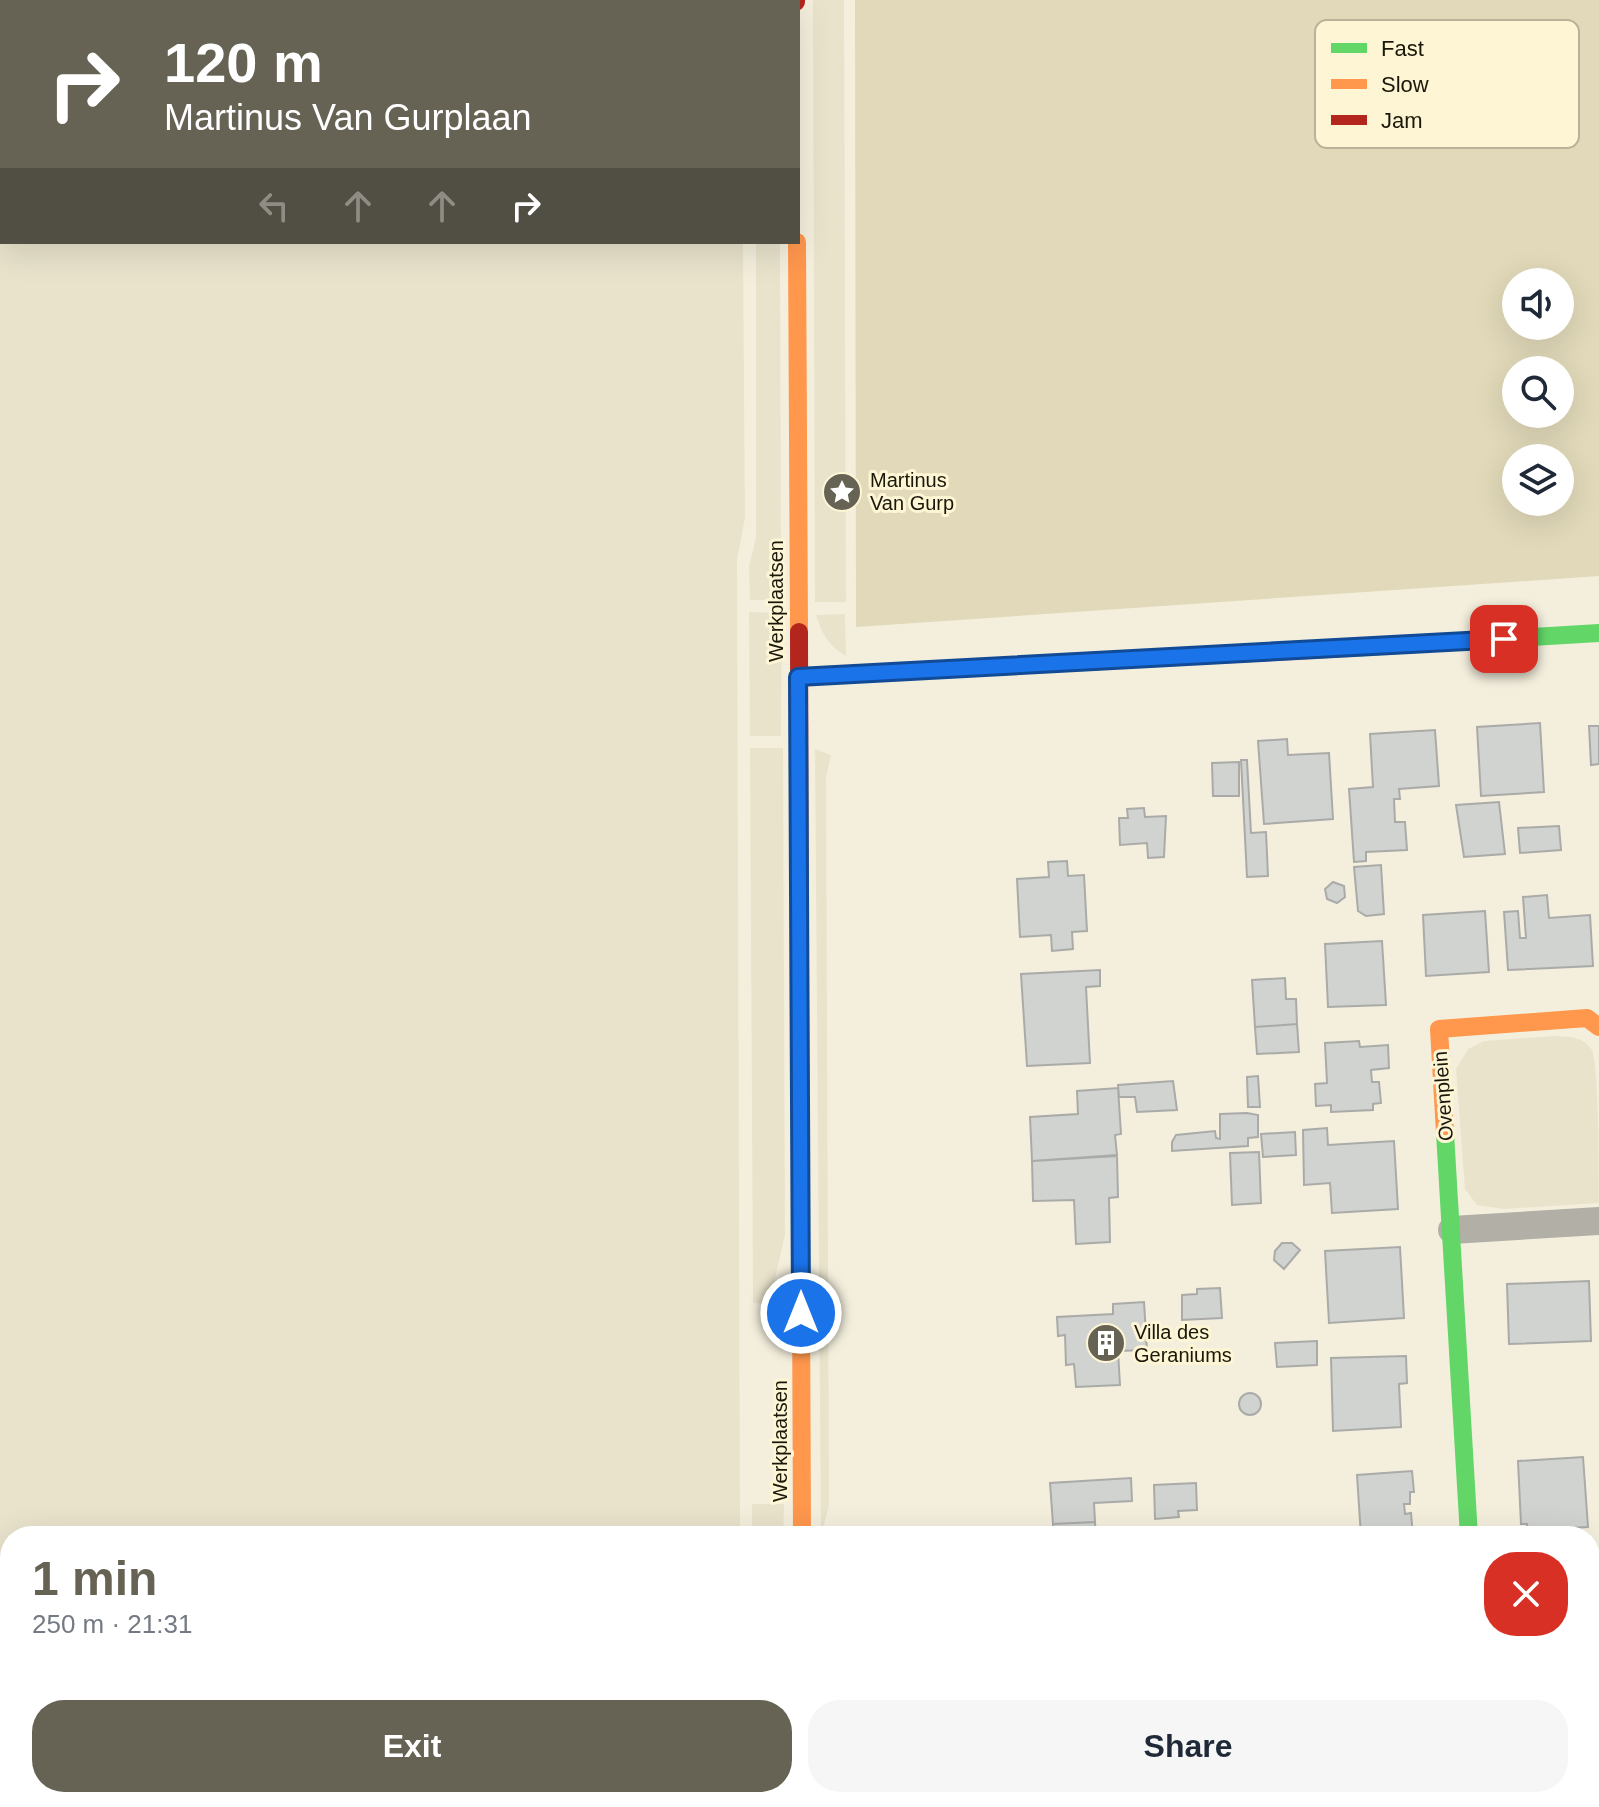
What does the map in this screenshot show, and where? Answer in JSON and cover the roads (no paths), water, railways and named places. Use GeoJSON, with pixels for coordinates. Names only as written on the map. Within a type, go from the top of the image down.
{"type":"FeatureCollection","features":[{"type":"Feature","properties":{"kind":"street","name":"Werkplaatsen"},"geometry":{"type":"LineString","coordinates":[[797,244],[802,1526]]}},
{"type":"Feature","properties":{"kind":"street"},"geometry":{"type":"LineString","coordinates":[[798,677],[1189,658],[1599,633]]}},
{"type":"Feature","properties":{"kind":"street","name":"Ovenplein"},"geometry":{"type":"LineString","coordinates":[[1468,1526],[1439,1029],[1587,1018],[1599,1027]]}},
{"type":"Feature","properties":{"kind":"street"},"geometry":{"type":"LineString","coordinates":[[1452,1230],[1599,1221]]}},
{"type":"Feature","properties":{"kind":"place","name":"Martinus Van Gurp"},"geometry":{"type":"Point","coordinates":[842,492]}},
{"type":"Feature","properties":{"kind":"place","name":"Villa des Geraniums"},"geometry":{"type":"Point","coordinates":[1106,1343]}}]}
